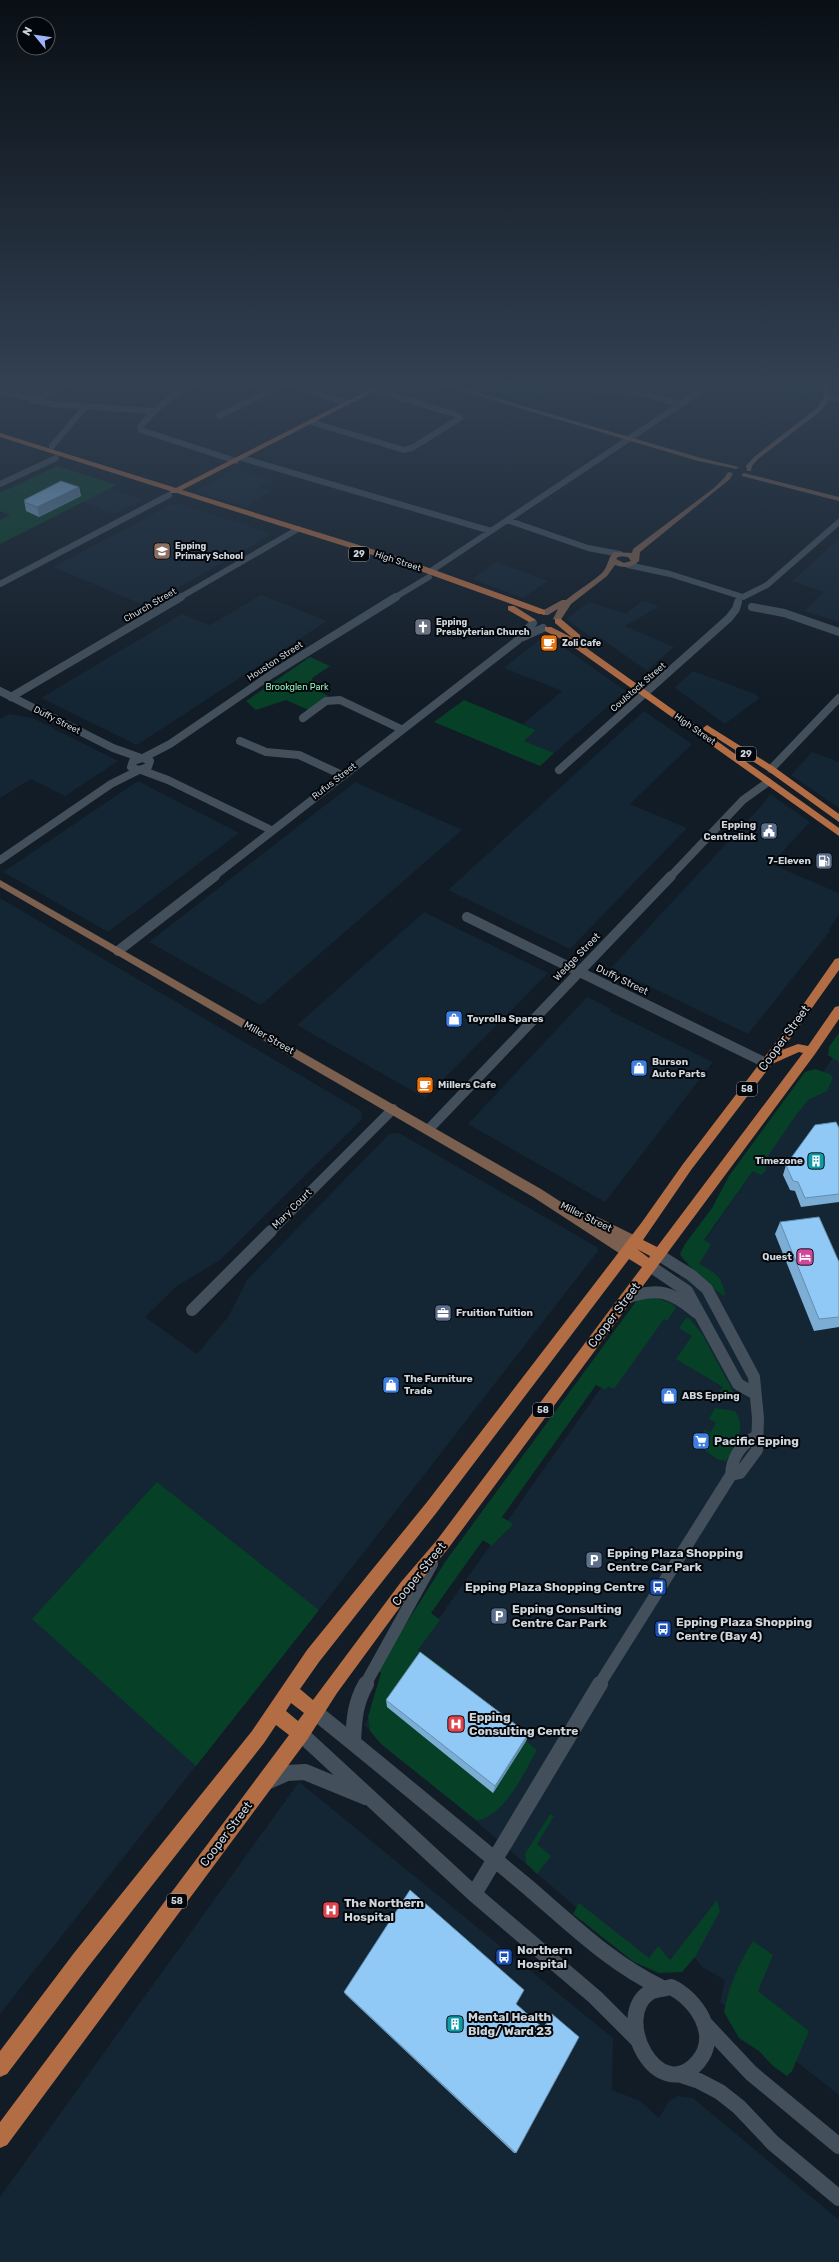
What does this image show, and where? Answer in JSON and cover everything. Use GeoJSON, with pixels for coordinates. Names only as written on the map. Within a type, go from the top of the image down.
{"type":"FeatureCollection","features":[{"type":"Feature","properties":{"kind":"main road","name":"High Street"},"geometry":{"type":"LineString","coordinates":[[138,486],[169,496],[295,531]]}},
{"type":"Feature","properties":{"kind":"main road","name":"High Street"},"geometry":{"type":"LineString","coordinates":[[158,486],[544,612]]}},
{"type":"Feature","properties":{"kind":"main road"},"geometry":{"type":"LineString","coordinates":[[169,496],[191,486]]}},
{"type":"Feature","properties":{"kind":"main road","name":"High Street"},"geometry":{"type":"LineString","coordinates":[[428,574],[510,607],[532,622]]}},
{"type":"Feature","properties":{"kind":"main road"},"geometry":{"type":"LineString","coordinates":[[532,622],[535,615],[544,612]]}},
{"type":"Feature","properties":{"kind":"main road","name":"29"},"geometry":{"type":"LineString","coordinates":[[544,612],[558,620]]}},
{"type":"Feature","properties":{"kind":"main road"},"geometry":{"type":"LineString","coordinates":[[545,628],[554,627],[558,620]]}},
{"type":"Feature","properties":{"kind":"main road","name":"High Street"},"geometry":{"type":"LineString","coordinates":[[558,620],[648,691],[839,833]]}},
{"type":"Feature","properties":{"kind":"main road","name":"29"},"geometry":{"type":"LineString","coordinates":[[532,622],[545,628]]}},
{"type":"Feature","properties":{"kind":"main road","name":"High Street"},"geometry":{"type":"LineString","coordinates":[[545,628],[568,639],[770,770],[839,819]]}},
{"type":"Feature","properties":{"kind":"main road"},"geometry":{"type":"LineString","coordinates":[[765,779],[770,770]]}},
{"type":"Feature","properties":{"kind":"main road","name":"Cooper Street"},"geometry":{"type":"LineString","coordinates":[[0,2067],[80,1960],[275,1713],[289,1690],[631,1247],[687,1167],[766,1063],[839,962]]}},
{"type":"Feature","properties":{"kind":"main road","name":"Cooper Street"},"geometry":{"type":"LineString","coordinates":[[0,2138],[301,1734],[331,1687],[406,1587],[442,1545],[811,1051],[839,1010]]}},
{"type":"Feature","properties":{"kind":"main road"},"geometry":{"type":"LineString","coordinates":[[766,1063],[787,1051],[798,1048],[811,1051]]}},
{"type":"Feature","properties":{"kind":"main road"},"geometry":{"type":"LineString","coordinates":[[631,1247],[659,1255]]}},
{"type":"Feature","properties":{"kind":"main road"},"geometry":{"type":"LineString","coordinates":[[631,1247],[650,1266]]}},
{"type":"Feature","properties":{"kind":"main road"},"geometry":{"type":"LineString","coordinates":[[289,1690],[315,1712]]}},
{"type":"Feature","properties":{"kind":"main road"},"geometry":{"type":"LineString","coordinates":[[275,1713],[301,1734]]}},
{"type":"Feature","properties":{"kind":"street"},"geometry":{"type":"LineString","coordinates":[[330,486],[492,531]]}},
{"type":"Feature","properties":{"kind":"street","name":"Houston Street"},"geometry":{"type":"LineString","coordinates":[[130,765],[133,761],[170,744],[257,684],[393,598],[559,486]]}},
{"type":"Feature","properties":{"kind":"street"},"geometry":{"type":"LineString","coordinates":[[602,576],[634,563],[635,553],[646,543],[720,486]]}},
{"type":"Feature","properties":{"kind":"street"},"geometry":{"type":"LineString","coordinates":[[716,489],[722,486]]}},
{"type":"Feature","properties":{"kind":"street"},"geometry":{"type":"LineString","coordinates":[[789,486],[839,500]]}},
{"type":"Feature","properties":{"kind":"street"},"geometry":{"type":"LineString","coordinates":[[0,584],[169,496]]}},
{"type":"Feature","properties":{"kind":"street"},"geometry":{"type":"LineString","coordinates":[[507,520],[588,548],[612,560],[627,565],[658,571],[741,599],[759,599],[784,613]]}},
{"type":"Feature","properties":{"kind":"street"},"geometry":{"type":"LineString","coordinates":[[741,599],[767,585],[839,522]]}},
{"type":"Feature","properties":{"kind":"street","name":"Church Street"},"geometry":{"type":"LineString","coordinates":[[11,697],[295,531]]}},
{"type":"Feature","properties":{"kind":"street"},"geometry":{"type":"LineString","coordinates":[[558,620],[562,607],[602,576],[612,566],[614,555],[621,554],[646,543]]}},
{"type":"Feature","properties":{"kind":"street"},"geometry":{"type":"LineString","coordinates":[[588,548],[621,554],[635,559],[658,571]]}},
{"type":"Feature","properties":{"kind":"street"},"geometry":{"type":"LineString","coordinates":[[759,599],[767,585]]}},
{"type":"Feature","properties":{"kind":"street"},"geometry":{"type":"LineString","coordinates":[[544,612],[572,599]]}},
{"type":"Feature","properties":{"kind":"street"},"geometry":{"type":"LineString","coordinates":[[741,599],[741,605],[784,613],[839,632]]}},
{"type":"Feature","properties":{"kind":"street","name":"Coulstock Street"},"geometry":{"type":"LineString","coordinates":[[559,770],[729,618],[741,599]]}},
{"type":"Feature","properties":{"kind":"street","name":"Coulstock Street"},"geometry":{"type":"LineString","coordinates":[[729,618],[757,605],[759,599]]}},
{"type":"Feature","properties":{"kind":"street","name":"Rufus Street"},"geometry":{"type":"LineString","coordinates":[[518,640],[532,622]]}},
{"type":"Feature","properties":{"kind":"street","name":"Rufus Street"},"geometry":{"type":"LineString","coordinates":[[122,953],[271,830],[401,729],[518,640],[545,628]]}},
{"type":"Feature","properties":{"kind":"street","name":"Duffy Street"},"geometry":{"type":"LineString","coordinates":[[0,691],[113,748],[148,760],[150,764]]}},
{"type":"Feature","properties":{"kind":"street"},"geometry":{"type":"LineString","coordinates":[[770,770],[839,698]]}},
{"type":"Feature","properties":{"kind":"street"},"geometry":{"type":"LineString","coordinates":[[302,718],[326,702],[340,700],[401,729]]}},
{"type":"Feature","properties":{"kind":"street"},"geometry":{"type":"LineString","coordinates":[[240,740],[266,752],[299,755],[342,775]]}},
{"type":"Feature","properties":{"kind":"street","name":"Houston Street"},"geometry":{"type":"LineString","coordinates":[[140,770],[150,764],[170,744]]}},
{"type":"Feature","properties":{"kind":"street","name":"Duffy Street"},"geometry":{"type":"LineString","coordinates":[[113,748],[134,769],[140,770]]}},
{"type":"Feature","properties":{"kind":"street"},"geometry":{"type":"LineString","coordinates":[[150,764],[168,780]]}},
{"type":"Feature","properties":{"kind":"street"},"geometry":{"type":"LineString","coordinates":[[111,784],[130,765]]}},
{"type":"Feature","properties":{"kind":"street"},"geometry":{"type":"LineString","coordinates":[[0,860],[111,784],[140,770],[168,780],[271,830]]}},
{"type":"Feature","properties":{"kind":"street","name":"Wedge Street"},"geometry":{"type":"LineString","coordinates":[[428,1130],[743,800],[765,779]]}},
{"type":"Feature","properties":{"kind":"street","name":"Miller Street"},"geometry":{"type":"LineString","coordinates":[[0,882],[631,1247]]}},
{"type":"Feature","properties":{"kind":"street","name":"Duffy Street"},"geometry":{"type":"LineString","coordinates":[[467,917],[766,1063]]}},
{"type":"Feature","properties":{"kind":"street","name":"Mary Court"},"geometry":{"type":"LineString","coordinates":[[192,1310],[392,1109]]}},
{"type":"Feature","properties":{"kind":"street"},"geometry":{"type":"LineString","coordinates":[[659,1255],[701,1281],[707,1289],[754,1377],[752,1392]]}},
{"type":"Feature","properties":{"kind":"street"},"geometry":{"type":"LineString","coordinates":[[474,1894],[496,1861],[637,1622],[731,1475],[740,1472],[756,1450],[755,1437],[758,1418],[757,1402],[752,1392],[738,1384],[699,1314],[694,1301],[687,1291],[650,1266]]}},
{"type":"Feature","properties":{"kind":"street"},"geometry":{"type":"LineString","coordinates":[[626,1298],[646,1291],[658,1290],[682,1299],[699,1314]]}},
{"type":"Feature","properties":{"kind":"street"},"geometry":{"type":"LineString","coordinates":[[353,1742],[355,1710],[362,1690],[442,1545]]}},
{"type":"Feature","properties":{"kind":"street"},"geometry":{"type":"LineString","coordinates":[[315,1712],[496,1861],[599,1951],[640,1978],[662,1988],[680,1990],[689,1997],[697,2005],[704,2023],[706,2037],[704,2051],[698,2062],[689,2071],[678,2074]]}},
{"type":"Feature","properties":{"kind":"street"},"geometry":{"type":"LineString","coordinates":[[301,1734],[474,1894],[595,1997],[637,2039],[645,2057],[653,2065],[662,2071],[678,2074],[699,2081],[720,2092],[739,2107],[773,2142],[839,2198]]}},
{"type":"Feature","properties":{"kind":"street"},"geometry":{"type":"LineString","coordinates":[[263,1784],[284,1773],[296,1770],[305,1772],[373,1800]]}},
{"type":"Feature","properties":{"kind":"street"},"geometry":{"type":"LineString","coordinates":[[637,2039],[636,2015],[640,2005],[653,1990],[662,1988]]}},
{"type":"Feature","properties":{"kind":"street"},"geometry":{"type":"LineString","coordinates":[[704,2023],[717,2039],[754,2074],[839,2146]]}},
{"type":"Feature","properties":{"kind":"shaded area"},"geometry":{"type":"Polygon","coordinates":[[[206,486],[261,486],[258,488],[269,491],[246,507],[198,492],[198,490],[206,486]]]}},
{"type":"Feature","properties":{"kind":"shaded area"},"geometry":{"type":"Polygon","coordinates":[[[109,489],[142,500],[114,514],[83,502],[109,489]]]}},
{"type":"Feature","properties":{"kind":"shaded area","name":"Epping Primary School"},"geometry":{"type":"Polygon","coordinates":[[[179,504],[270,533],[269,536],[146,606],[53,567],[171,505],[179,504]]]}},
{"type":"Feature","properties":{"kind":"shaded area"},"geometry":{"type":"Polygon","coordinates":[[[839,539],[839,622],[804,611],[824,592],[792,581],[839,539]]]}},
{"type":"Feature","properties":{"kind":"shaded area"},"geometry":{"type":"Polygon","coordinates":[[[496,562],[548,581],[523,598],[472,579],[496,562]]]}},
{"type":"Feature","properties":{"kind":"shaded area"},"geometry":{"type":"Polygon","coordinates":[[[261,595],[327,621],[137,745],[41,698],[182,614],[210,625],[261,595]]]}},
{"type":"Feature","properties":{"kind":"shaded area"},"geometry":{"type":"Polygon","coordinates":[[[642,601],[659,606],[625,626],[674,647],[647,671],[601,638],[597,641],[566,619],[589,602],[626,614],[642,601]]]}},
{"type":"Feature","properties":{"kind":"shaded area"},"geometry":{"type":"Polygon","coordinates":[[[546,635],[626,691],[554,753],[524,741],[536,730],[523,724],[562,691],[504,668],[546,635]]]}},
{"type":"Feature","properties":{"kind":"shaded area"},"geometry":{"type":"Polygon","coordinates":[[[693,671],[755,694],[760,698],[725,724],[676,689],[675,687],[693,671]]]}},
{"type":"Feature","properties":{"kind":"shaded area"},"geometry":{"type":"Polygon","coordinates":[[[644,711],[692,744],[630,804],[687,828],[570,949],[448,890],[644,711]]]}},
{"type":"Feature","properties":{"kind":"shaded area"},"geometry":{"type":"Polygon","coordinates":[[[9,714],[33,718],[118,761],[65,796],[31,779],[0,798],[0,719],[9,714]]]}},
{"type":"Feature","properties":{"kind":"shaded area"},"geometry":{"type":"Polygon","coordinates":[[[812,752],[839,762],[839,808],[791,775],[812,752]]]}},
{"type":"Feature","properties":{"kind":"shaded area"},"geometry":{"type":"Polygon","coordinates":[[[138,781],[239,833],[108,932],[3,872],[138,781]]]}},
{"type":"Feature","properties":{"kind":"shaded area"},"geometry":{"type":"Polygon","coordinates":[[[355,782],[462,830],[261,1005],[149,942],[355,782]]]}},
{"type":"Feature","properties":{"kind":"shaded area"},"geometry":{"type":"Polygon","coordinates":[[[770,794],[810,822],[771,864],[839,893],[839,914],[829,930],[830,931],[748,1034],[611,968],[763,804],[770,794]]]}},
{"type":"Feature","properties":{"kind":"shaded area"},"geometry":{"type":"Polygon","coordinates":[[[0,898],[361,1111],[362,1119],[220,1260],[177,1286],[145,1317],[197,1354],[228,1317],[247,1280],[389,1134],[399,1133],[597,1247],[598,1251],[319,1610],[0,2014],[0,898]]]}},
{"type":"Feature","properties":{"kind":"shaded area"},"geometry":{"type":"Polygon","coordinates":[[[424,912],[548,973],[425,1098],[297,1025],[424,912]]]}},
{"type":"Feature","properties":{"kind":"shaded area"},"geometry":{"type":"Polygon","coordinates":[[[587,997],[611,1009],[610,1011],[713,1062],[605,1202],[468,1124],[587,997]]]}},
{"type":"Feature","properties":{"kind":"shaded area","name":"Pacific Epping"},"geometry":{"type":"Polygon","coordinates":[[[839,1049],[839,2095],[720,2002],[725,1980],[702,1967],[684,1944],[669,1961],[640,1962],[364,1725],[839,1049]]]}},
{"type":"Feature","properties":{"kind":"shaded area","name":"The Northern Hospital"},"geometry":{"type":"Polygon","coordinates":[[[299,1782],[613,2038],[612,2090],[640,2101],[659,2118],[669,2101],[678,2096],[693,2098],[839,2220],[839,2262],[0,2262],[0,2197],[299,1782]]]}},
{"type":"Feature","properties":{"kind":"green space"},"geometry":{"type":"Polygon","coordinates":[[[16,486],[116,486],[0,544],[0,520],[10,515],[0,511],[0,493],[16,486]]]}},
{"type":"Feature","properties":{"kind":"green space","name":"Brookglen Park"},"geometry":{"type":"Polygon","coordinates":[[[310,657],[330,666],[312,678],[315,689],[328,696],[309,710],[286,700],[256,710],[246,701],[310,657]]]}},
{"type":"Feature","properties":{"kind":"green space"},"geometry":{"type":"Polygon","coordinates":[[[464,700],[536,730],[524,741],[554,753],[540,766],[434,722],[464,700]]]}},
{"type":"Feature","properties":{"kind":"green space"},"geometry":{"type":"Polygon","coordinates":[[[839,1033],[839,1062],[828,1055],[829,1047],[839,1033]]]}},
{"type":"Feature","properties":{"kind":"green space"},"geometry":{"type":"Polygon","coordinates":[[[815,1069],[830,1074],[833,1078],[827,1091],[808,1100],[768,1156],[765,1172],[761,1175],[753,1171],[704,1240],[711,1244],[699,1264],[710,1270],[720,1279],[725,1296],[701,1277],[680,1254],[685,1244],[712,1208],[729,1176],[805,1072],[815,1069]]]}},
{"type":"Feature","properties":{"kind":"green space"},"geometry":{"type":"Polygon","coordinates":[[[655,1297],[672,1304],[676,1308],[667,1321],[664,1319],[614,1389],[608,1386],[606,1390],[596,1385],[502,1517],[513,1524],[492,1546],[483,1540],[431,1613],[440,1620],[418,1650],[448,1671],[443,1677],[493,1792],[526,1741],[537,1750],[520,1781],[504,1803],[486,1818],[476,1820],[381,1744],[370,1731],[368,1717],[381,1673],[377,1670],[445,1562],[637,1300],[655,1297]]]}},
{"type":"Feature","properties":{"kind":"green space"},"geometry":{"type":"Polygon","coordinates":[[[686,1318],[689,1318],[702,1334],[735,1395],[734,1400],[718,1395],[723,1387],[676,1359],[692,1336],[679,1328],[686,1318]]]}},
{"type":"Feature","properties":{"kind":"green space"},"geometry":{"type":"Polygon","coordinates":[[[715,1408],[735,1411],[740,1424],[739,1437],[726,1461],[717,1459],[702,1448],[707,1441],[699,1436],[705,1430],[710,1433],[716,1423],[709,1419],[715,1408]]]}},
{"type":"Feature","properties":{"kind":"green space"},"geometry":{"type":"Polygon","coordinates":[[[157,1482],[319,1610],[196,1766],[32,1619],[157,1482]]]}},
{"type":"Feature","properties":{"kind":"green space"},"geometry":{"type":"Polygon","coordinates":[[[550,1814],[554,1816],[537,1844],[551,1856],[537,1874],[526,1863],[525,1854],[550,1814]]]}},
{"type":"Feature","properties":{"kind":"green space"},"geometry":{"type":"Polygon","coordinates":[[[717,1900],[720,1911],[695,1957],[682,1972],[659,1973],[634,1962],[573,1914],[579,1903],[649,1958],[658,1946],[670,1960],[717,1900]]]}},
{"type":"Feature","properties":{"kind":"green space"},"geometry":{"type":"Polygon","coordinates":[[[753,1941],[773,1955],[758,1991],[809,2031],[792,2071],[787,2076],[773,2066],[759,2051],[739,2038],[724,2012],[735,1975],[753,1941]]]}},
{"type":"Feature","properties":{"kind":"building"},"geometry":{"type":"Polygon","coordinates":[[[52,486],[75,486],[79,487],[37,507],[24,502],[26,501],[24,500],[52,486]]]}},
{"type":"Feature","properties":{"kind":"building","name":"Timezone"},"geometry":{"type":"Polygon","coordinates":[[[836,1122],[839,1128],[839,1194],[805,1198],[798,1182],[793,1181],[786,1165],[815,1125],[836,1122]]]}},
{"type":"Feature","properties":{"kind":"building","name":"Quest"},"geometry":{"type":"Polygon","coordinates":[[[819,1217],[839,1262],[839,1317],[819,1319],[780,1222],[819,1217]]]}},
{"type":"Feature","properties":{"kind":"building","name":"Epping Consulting Centre"},"geometry":{"type":"Polygon","coordinates":[[[420,1652],[528,1734],[495,1786],[386,1700],[420,1652]]]}},
{"type":"Feature","properties":{"kind":"building","name":"Mental Health Bldg/ Ward 23"},"geometry":{"type":"Polygon","coordinates":[[[410,1890],[524,1990],[516,2004],[544,2029],[552,2014],[579,2037],[516,2153],[344,1992],[410,1890]]]}},
{"type":"Feature","properties":{"kind":"place","name":"Epping Primary School"},"geometry":{"type":"Point","coordinates":[162,551]}},
{"type":"Feature","properties":{"kind":"place","name":"Epping Presbyterian Church"},"geometry":{"type":"Point","coordinates":[423,627]}},
{"type":"Feature","properties":{"kind":"place","name":"Zoli Cafe"},"geometry":{"type":"Point","coordinates":[549,643]}},
{"type":"Feature","properties":{"kind":"place","name":"Epping Centrelink"},"geometry":{"type":"Point","coordinates":[769,831]}},
{"type":"Feature","properties":{"kind":"place","name":"7-Eleven"},"geometry":{"type":"Point","coordinates":[824,861]}},
{"type":"Feature","properties":{"kind":"place","name":"Toyrolla Spares"},"geometry":{"type":"Point","coordinates":[454,1019]}},
{"type":"Feature","properties":{"kind":"place","name":"Burson Auto Parts"},"geometry":{"type":"Point","coordinates":[639,1068]}},
{"type":"Feature","properties":{"kind":"place","name":"Millers Cafe"},"geometry":{"type":"Point","coordinates":[425,1085]}},
{"type":"Feature","properties":{"kind":"place","name":"Timezone"},"geometry":{"type":"Point","coordinates":[816,1161]}},
{"type":"Feature","properties":{"kind":"place","name":"Quest"},"geometry":{"type":"Point","coordinates":[805,1257]}},
{"type":"Feature","properties":{"kind":"place","name":"Fruition Tuition"},"geometry":{"type":"Point","coordinates":[443,1313]}},
{"type":"Feature","properties":{"kind":"place","name":"The Furniture Trade"},"geometry":{"type":"Point","coordinates":[391,1385]}},
{"type":"Feature","properties":{"kind":"place","name":"ABS Epping"},"geometry":{"type":"Point","coordinates":[669,1396]}},
{"type":"Feature","properties":{"kind":"place","name":"Pacific Epping"},"geometry":{"type":"Point","coordinates":[701,1441]}},
{"type":"Feature","properties":{"kind":"place","name":"Epping Plaza Shopping Centre Car Park"},"geometry":{"type":"Point","coordinates":[594,1560]}},
{"type":"Feature","properties":{"kind":"place","name":"Epping Plaza Shopping Centre"},"geometry":{"type":"Point","coordinates":[658,1587]}},
{"type":"Feature","properties":{"kind":"place","name":"Epping Consulting Centre Car Park"},"geometry":{"type":"Point","coordinates":[499,1616]}},
{"type":"Feature","properties":{"kind":"place","name":"Epping Plaza Shopping Centre (Bay 4)"},"geometry":{"type":"Point","coordinates":[663,1629]}},
{"type":"Feature","properties":{"kind":"place","name":"Epping Consulting Centre"},"geometry":{"type":"Point","coordinates":[456,1724]}},
{"type":"Feature","properties":{"kind":"place","name":"The Northern Hospital"},"geometry":{"type":"Point","coordinates":[331,1910]}},
{"type":"Feature","properties":{"kind":"place","name":"Northern Hospital"},"geometry":{"type":"Point","coordinates":[504,1957]}},
{"type":"Feature","properties":{"kind":"place","name":"Mental Health Bldg/ Ward 23"},"geometry":{"type":"Point","coordinates":[455,2024]}}]}
